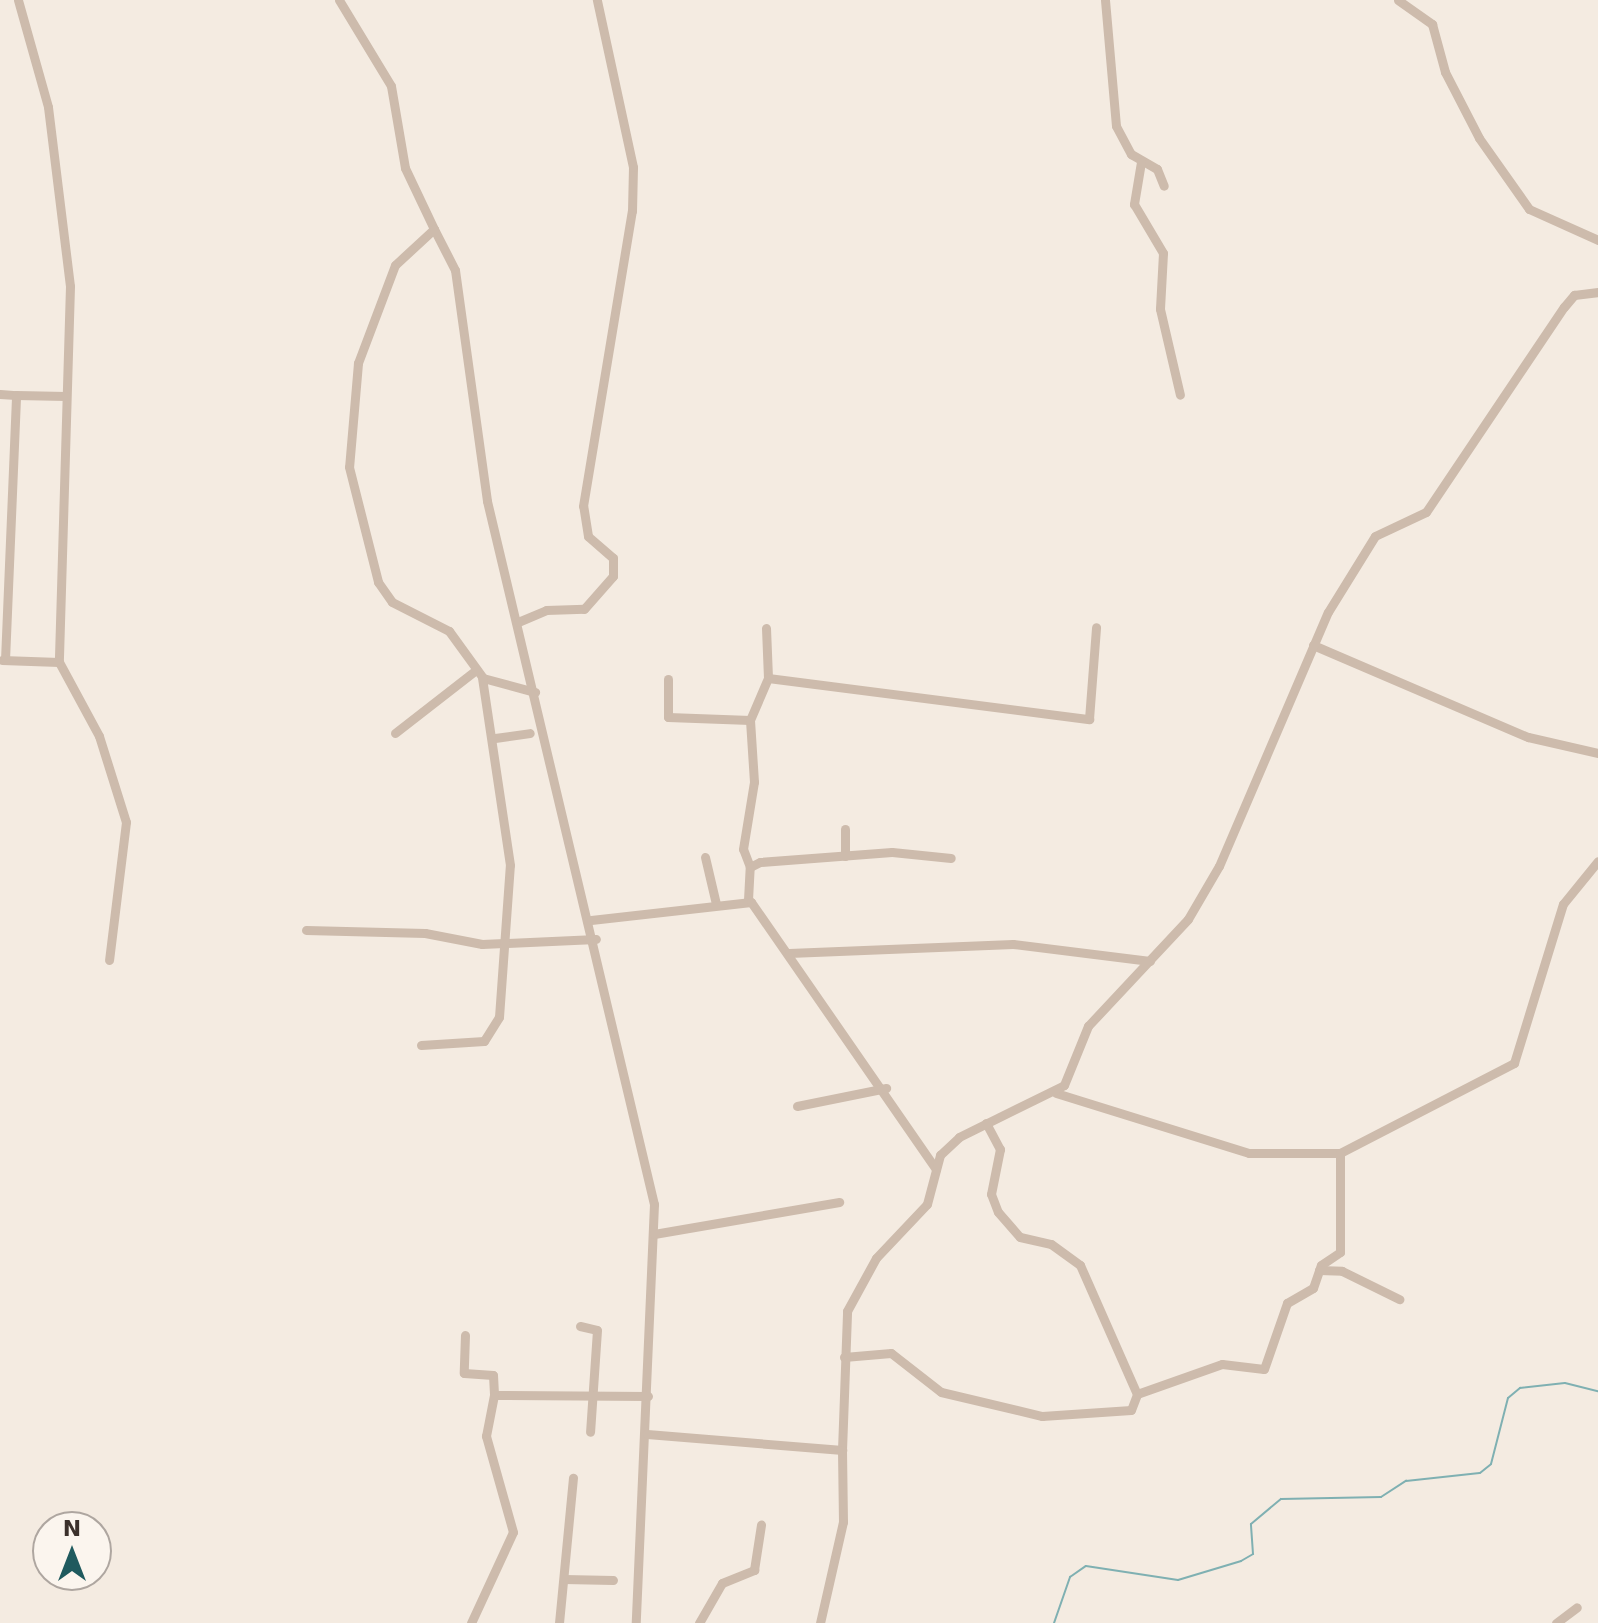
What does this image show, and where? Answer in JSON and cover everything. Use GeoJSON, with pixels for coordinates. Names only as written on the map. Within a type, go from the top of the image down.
{"type":"FeatureCollection","features":[{"type":"Feature","properties":{"kind":"street"},"geometry":{"type":"LineString","coordinates":[[18,0],[52,130],[70,286],[59,662],[99,736],[124,812],[109,960]]}},
{"type":"Feature","properties":{"kind":"street"},"geometry":{"type":"LineString","coordinates":[[339,0],[391,86],[405,168],[455,270],[487,501],[596,939],[653,1202],[647,1434],[636,1623]]}},
{"type":"Feature","properties":{"kind":"street"},"geometry":{"type":"LineString","coordinates":[[518,622],[546,610],[584,609],[613,576],[613,558],[588,536],[583,506],[632,211],[633,167],[597,0]]}},
{"type":"Feature","properties":{"kind":"street"},"geometry":{"type":"LineString","coordinates":[[1105,0],[1116,126],[1141,162],[1157,169],[1164,186]]}},
{"type":"Feature","properties":{"kind":"street"},"geometry":{"type":"LineString","coordinates":[[1398,0],[1432,24],[1445,72],[1479,138],[1529,209],[1598,240]]}},
{"type":"Feature","properties":{"kind":"street"},"geometry":{"type":"LineString","coordinates":[[1141,162],[1134,204],[1163,253],[1160,309],[1180,395]]}},
{"type":"Feature","properties":{"kind":"street"},"geometry":{"type":"LineString","coordinates":[[421,1045],[491,1036],[507,939],[510,865],[495,738],[479,674],[449,631],[381,590],[349,467],[358,363],[369,322],[395,265],[434,229]]}},
{"type":"Feature","properties":{"kind":"street"},"geometry":{"type":"LineString","coordinates":[[1056,1093],[1088,1026],[1188,919],[1219,866],[1313,645],[1377,533],[1426,512],[1564,307],[1574,295],[1598,292]]}},
{"type":"Feature","properties":{"kind":"street"},"geometry":{"type":"LineString","coordinates":[[0,394],[66,396]]}},
{"type":"Feature","properties":{"kind":"street"},"geometry":{"type":"LineString","coordinates":[[16,395],[5,527],[2,660],[59,662]]}},
{"type":"Feature","properties":{"kind":"street"},"geometry":{"type":"LineString","coordinates":[[768,678],[1089,719],[1096,627]]}},
{"type":"Feature","properties":{"kind":"street"},"geometry":{"type":"LineString","coordinates":[[766,628],[768,678],[750,720],[754,782],[743,849],[750,867],[748,900],[886,1088],[936,1169]]}},
{"type":"Feature","properties":{"kind":"street"},"geometry":{"type":"LineString","coordinates":[[1313,645],[1528,737],[1598,753]]}},
{"type":"Feature","properties":{"kind":"street"},"geometry":{"type":"LineString","coordinates":[[479,674],[535,692]]}},
{"type":"Feature","properties":{"kind":"street"},"geometry":{"type":"LineString","coordinates":[[395,733],[479,674]]}},
{"type":"Feature","properties":{"kind":"street"},"geometry":{"type":"LineString","coordinates":[[668,679],[668,717],[750,720]]}},
{"type":"Feature","properties":{"kind":"street"},"geometry":{"type":"LineString","coordinates":[[495,738],[530,733]]}},
{"type":"Feature","properties":{"kind":"street"},"geometry":{"type":"LineString","coordinates":[[845,829],[845,856]]}},
{"type":"Feature","properties":{"kind":"street"},"geometry":{"type":"LineString","coordinates":[[750,867],[845,856],[951,858]]}},
{"type":"Feature","properties":{"kind":"street"},"geometry":{"type":"LineString","coordinates":[[705,857],[716,904]]}},
{"type":"Feature","properties":{"kind":"street"},"geometry":{"type":"LineString","coordinates":[[820,1623],[843,1522],[844,1357],[853,1294],[889,1242],[918,1218],[936,1169],[952,1142],[986,1123],[1056,1093],[1249,1153],[1340,1153],[1514,1063],[1563,904],[1598,861]]}},
{"type":"Feature","properties":{"kind":"street"},"geometry":{"type":"LineString","coordinates":[[591,920],[748,900]]}},
{"type":"Feature","properties":{"kind":"street"},"geometry":{"type":"LineString","coordinates":[[306,930],[425,933],[482,944],[507,939],[596,939]]}},
{"type":"Feature","properties":{"kind":"street"},"geometry":{"type":"LineString","coordinates":[[789,953],[1013,944],[1150,961]]}},
{"type":"Feature","properties":{"kind":"street"},"geometry":{"type":"LineString","coordinates":[[797,1106],[886,1088]]}},
{"type":"Feature","properties":{"kind":"street"},"geometry":{"type":"LineString","coordinates":[[844,1357],[891,1353],[941,1392],[1042,1416],[1131,1410],[1137,1394],[1080,1265],[1051,1244],[1020,1237],[998,1212],[991,1194],[1000,1149],[986,1123]]}},
{"type":"Feature","properties":{"kind":"street"},"geometry":{"type":"LineString","coordinates":[[1137,1394],[1222,1364],[1264,1369],[1287,1303],[1313,1288],[1319,1270],[1343,1242],[1340,1153]]}},
{"type":"Feature","properties":{"kind":"street"},"geometry":{"type":"LineString","coordinates":[[654,1234],[839,1202]]}},
{"type":"Feature","properties":{"kind":"street"},"geometry":{"type":"LineString","coordinates":[[1319,1270],[1342,1271],[1399,1299]]}},
{"type":"Feature","properties":{"kind":"street"},"geometry":{"type":"LineString","coordinates":[[580,1326],[597,1330],[590,1432]]}},
{"type":"Feature","properties":{"kind":"street"},"geometry":{"type":"LineString","coordinates":[[465,1335],[464,1373],[493,1375],[494,1395],[486,1436],[513,1532],[471,1623]]}},
{"type":"Feature","properties":{"kind":"street"},"geometry":{"type":"LineString","coordinates":[[494,1395],[648,1396]]}},
{"type":"Feature","properties":{"kind":"street"},"geometry":{"type":"LineString","coordinates":[[647,1434],[787,1440],[842,1450]]}},
{"type":"Feature","properties":{"kind":"street"},"geometry":{"type":"LineString","coordinates":[[559,1623],[573,1478]]}},
{"type":"Feature","properties":{"kind":"street"},"geometry":{"type":"LineString","coordinates":[[699,1623],[722,1583],[754,1570],[761,1525]]}},
{"type":"Feature","properties":{"kind":"street"},"geometry":{"type":"LineString","coordinates":[[564,1579],[613,1580]]}},
{"type":"Feature","properties":{"kind":"street"},"geometry":{"type":"LineString","coordinates":[[1556,1623],[1577,1607]]}},
{"type":"Feature","properties":{"kind":"waterway"},"geometry":{"type":"LineString","coordinates":[[1054,1623],[1070,1577],[1086,1566],[1178,1580],[1241,1561],[1253,1554],[1251,1524],[1281,1499],[1381,1497],[1406,1481],[1480,1473],[1491,1464],[1508,1398],[1520,1388],[1565,1383],[1598,1391]]}}]}
